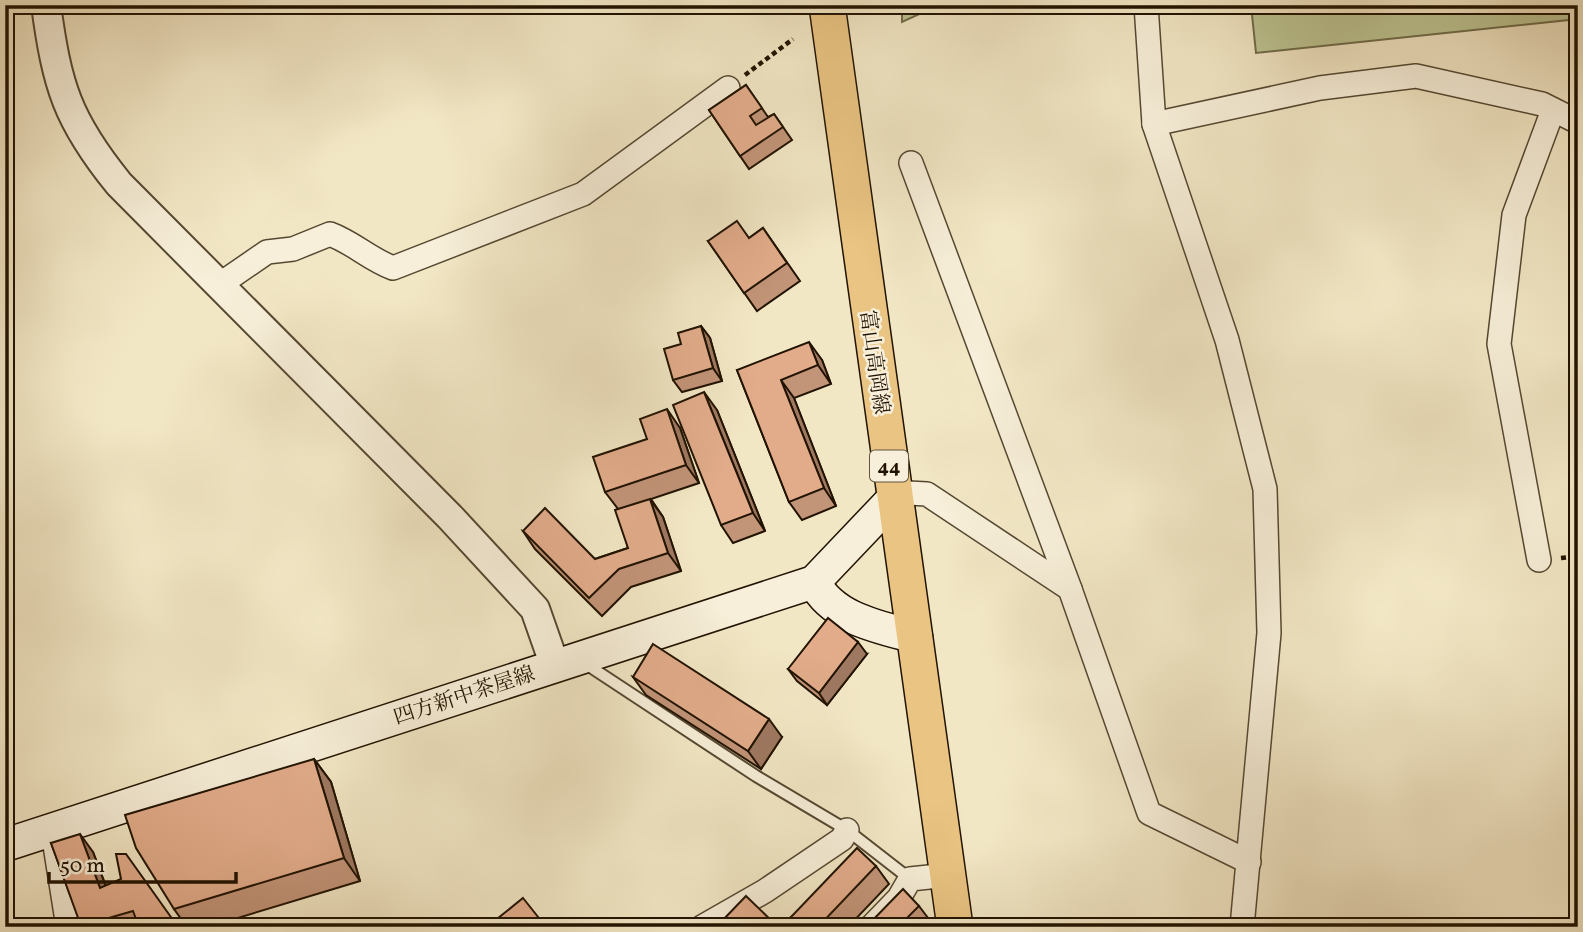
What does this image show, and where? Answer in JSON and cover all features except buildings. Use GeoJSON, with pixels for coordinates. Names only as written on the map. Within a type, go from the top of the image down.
{"type":"FeatureCollection","features":[{"type":"Feature","properties":{"kind":"main road","name":"富山高岡線"},"geometry":{"type":"LineString","coordinates":[[827,5],[893,499],[916,637],[955,927]]}},
{"type":"Feature","properties":{"kind":"main road","name":"四方新中茶屋線"},"geometry":{"type":"LineString","coordinates":[[5,845],[814,582],[893,499]]}},
{"type":"Feature","properties":{"kind":"main road"},"geometry":{"type":"LineString","coordinates":[[814,582],[822,598],[834,608],[873,625],[916,637]]}},
{"type":"Feature","properties":{"kind":"street"},"geometry":{"type":"LineString","coordinates":[[46,5],[65,102],[87,145],[119,184],[450,517],[534,609],[566,662]]}},
{"type":"Feature","properties":{"kind":"street"},"geometry":{"type":"LineString","coordinates":[[1146,5],[1154,124],[1227,340],[1265,489],[1269,633],[1242,927]]}},
{"type":"Feature","properties":{"kind":"street"},"geometry":{"type":"LineString","coordinates":[[1154,124],[1320,88],[1416,76],[1542,104],[1578,122]]}},
{"type":"Feature","properties":{"kind":"street"},"geometry":{"type":"LineString","coordinates":[[219,285],[267,252],[293,249],[330,234],[355,243],[370,259],[393,268],[406,263],[583,194],[728,88]]}},
{"type":"Feature","properties":{"kind":"street"},"geometry":{"type":"LineString","coordinates":[[1539,559],[1499,344],[1514,215],[1553,110]]}},
{"type":"Feature","properties":{"kind":"street"},"geometry":{"type":"LineString","coordinates":[[911,163],[1070,589],[1149,813],[1249,862]]}},
{"type":"Feature","properties":{"kind":"street"},"geometry":{"type":"LineString","coordinates":[[893,499],[908,493],[927,494],[1070,589]]}},
{"type":"Feature","properties":{"kind":"street"},"geometry":{"type":"LineString","coordinates":[[52,830],[68,927]]}},
{"type":"Feature","properties":{"kind":"street"},"geometry":{"type":"LineString","coordinates":[[702,927],[765,891],[842,839],[847,830]]}},
{"type":"Feature","properties":{"kind":"street"},"geometry":{"type":"LineString","coordinates":[[871,927],[899,898],[910,879],[948,876]]}},
{"type":"Feature","properties":{"kind":"lane"},"geometry":{"type":"LineString","coordinates":[[566,662],[847,830],[910,879]]}},
{"type":"Feature","properties":{"kind":"path"},"geometry":{"type":"LineString","coordinates":[[728,88],[793,39]]}},
{"type":"Feature","properties":{"kind":"green space"},"geometry":{"type":"Polygon","coordinates":[[[902,5],[939,5],[902,22],[902,5]]]}},
{"type":"Feature","properties":{"kind":"green space"},"geometry":{"type":"Polygon","coordinates":[[[1251,5],[1578,5],[1578,19],[1256,53],[1251,5]]]}}]}
